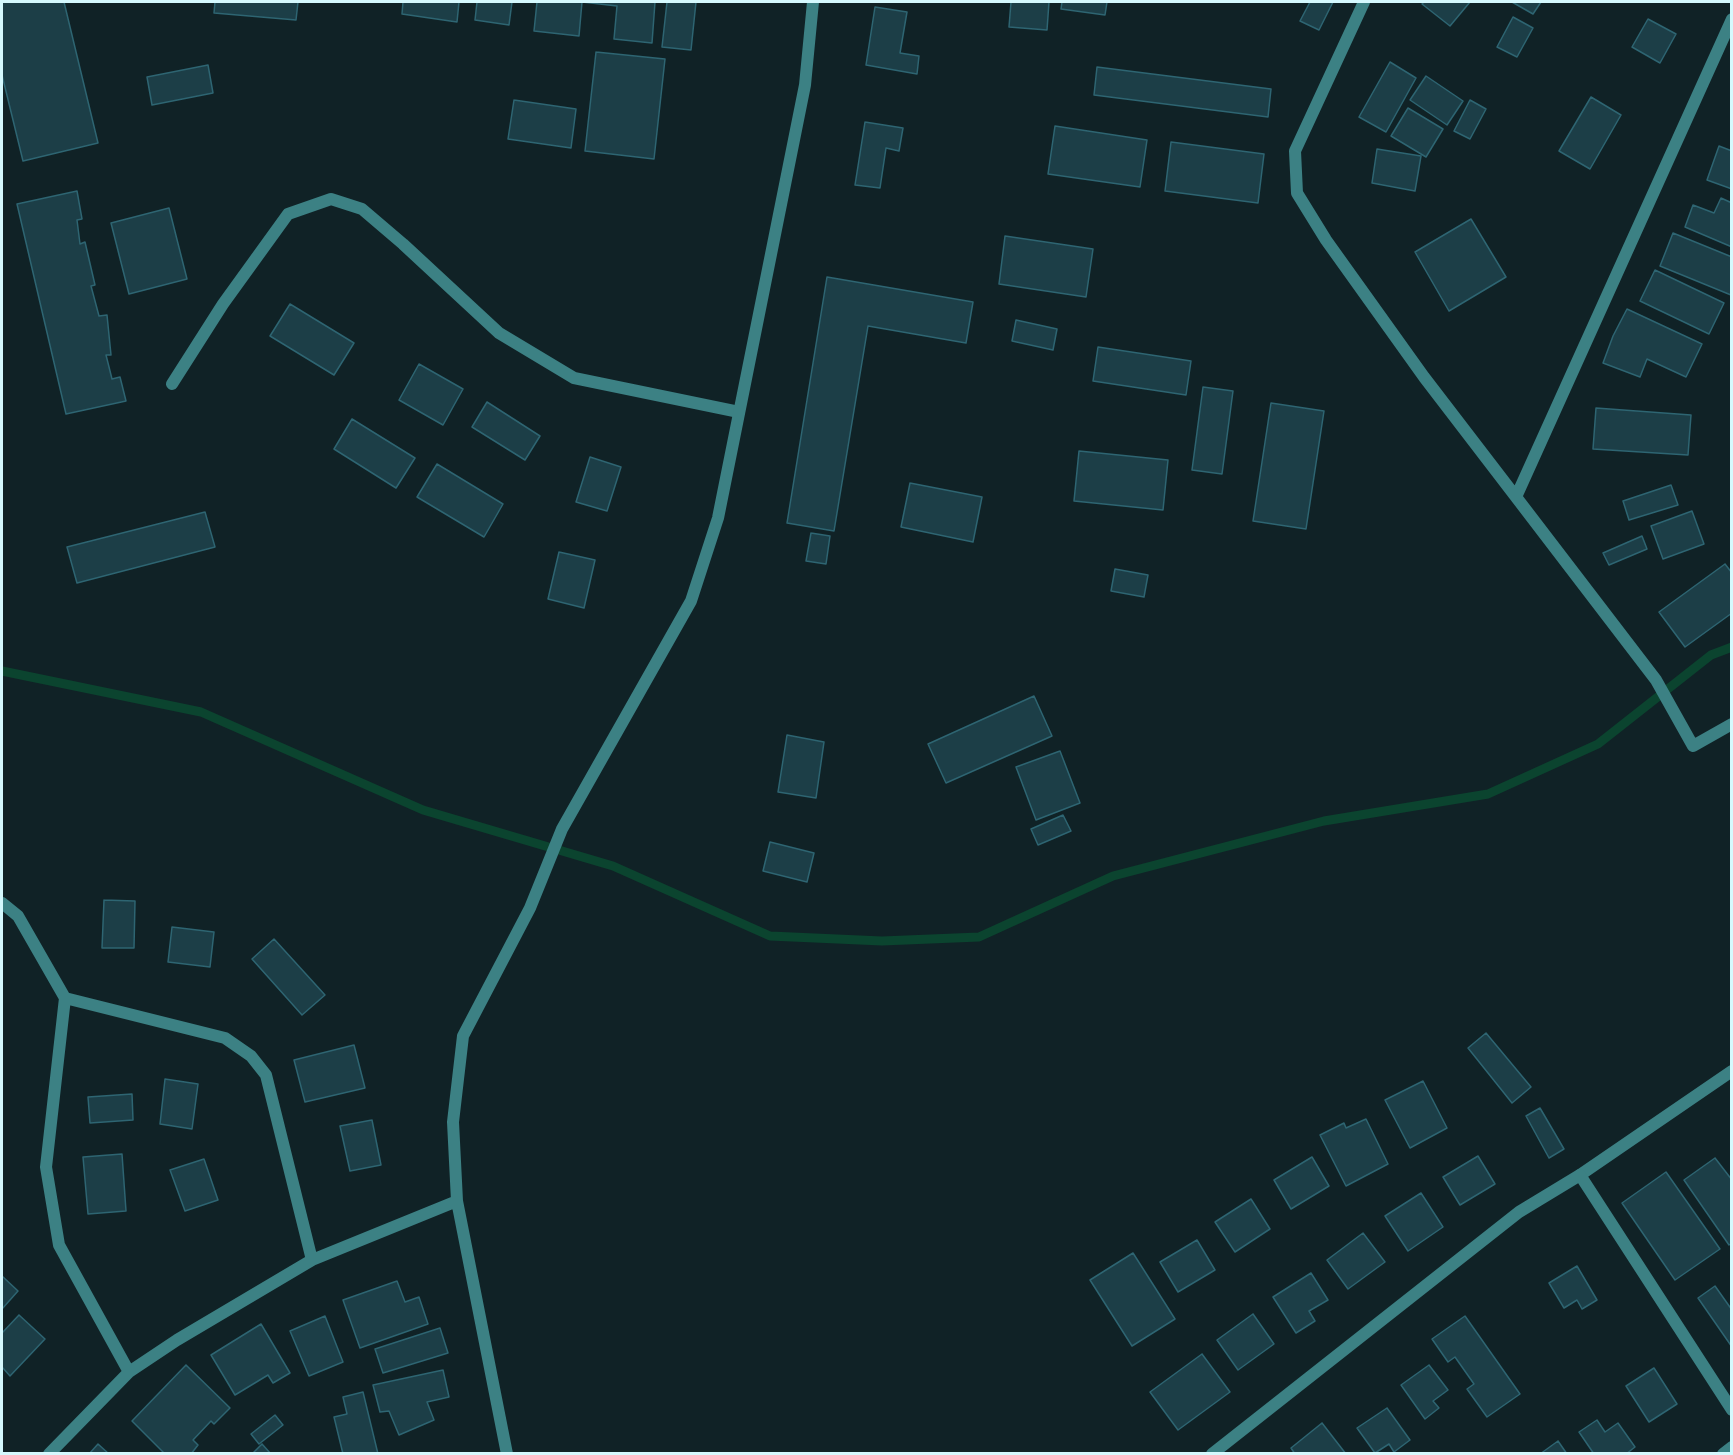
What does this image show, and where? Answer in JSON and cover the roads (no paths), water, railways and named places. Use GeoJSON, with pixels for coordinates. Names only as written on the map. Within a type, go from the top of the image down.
{"type":"FeatureCollection","features":[{"type":"Feature","properties":{"kind":"street"},"geometry":{"type":"LineString","coordinates":[[507,1454],[457,1201],[453,1122],[463,1036],[530,908],[562,830],[691,600],[718,518],[740,412],[805,85],[813,2]]}},
{"type":"Feature","properties":{"kind":"street"},"geometry":{"type":"LineString","coordinates":[[1364,2],[1295,151],[1297,193],[1326,240],[1424,377],[1656,680],[1693,746],[1731,724]]}},
{"type":"Feature","properties":{"kind":"street"},"geometry":{"type":"LineString","coordinates":[[1516,497],[1731,19]]}},
{"type":"Feature","properties":{"kind":"street"},"geometry":{"type":"LineString","coordinates":[[172,384],[223,304],[288,214],[331,200],[362,209],[499,333],[574,378],[740,412]]}},
{"type":"Feature","properties":{"kind":"street"},"geometry":{"type":"LineString","coordinates":[[2,903],[18,916],[65,998],[46,1167],[59,1245],[129,1372]]}},
{"type":"Feature","properties":{"kind":"street"},"geometry":{"type":"LineString","coordinates":[[65,998],[225,1038],[251,1056],[266,1075],[312,1260]]}},
{"type":"Feature","properties":{"kind":"street"},"geometry":{"type":"LineString","coordinates":[[1212,1454],[1519,1212],[1580,1175],[1731,1071]]}},
{"type":"Feature","properties":{"kind":"street"},"geometry":{"type":"LineString","coordinates":[[1580,1175],[1731,1410]]}},
{"type":"Feature","properties":{"kind":"street"},"geometry":{"type":"LineString","coordinates":[[49,1454],[129,1372],[177,1340],[312,1260],[457,1201]]}},
{"type":"Feature","properties":{"kind":"street"},"geometry":{"type":"LineString","coordinates":[[1723,1454],[1731,1447]]}},
{"type":"Feature","properties":{"kind":"waterway"},"geometry":{"type":"LineString","coordinates":[[2,671],[201,712],[423,810],[613,866],[770,936],[882,941],[979,937],[1113,876],[1324,821],[1488,794],[1598,744],[1711,655],[1732,647]]}}]}
